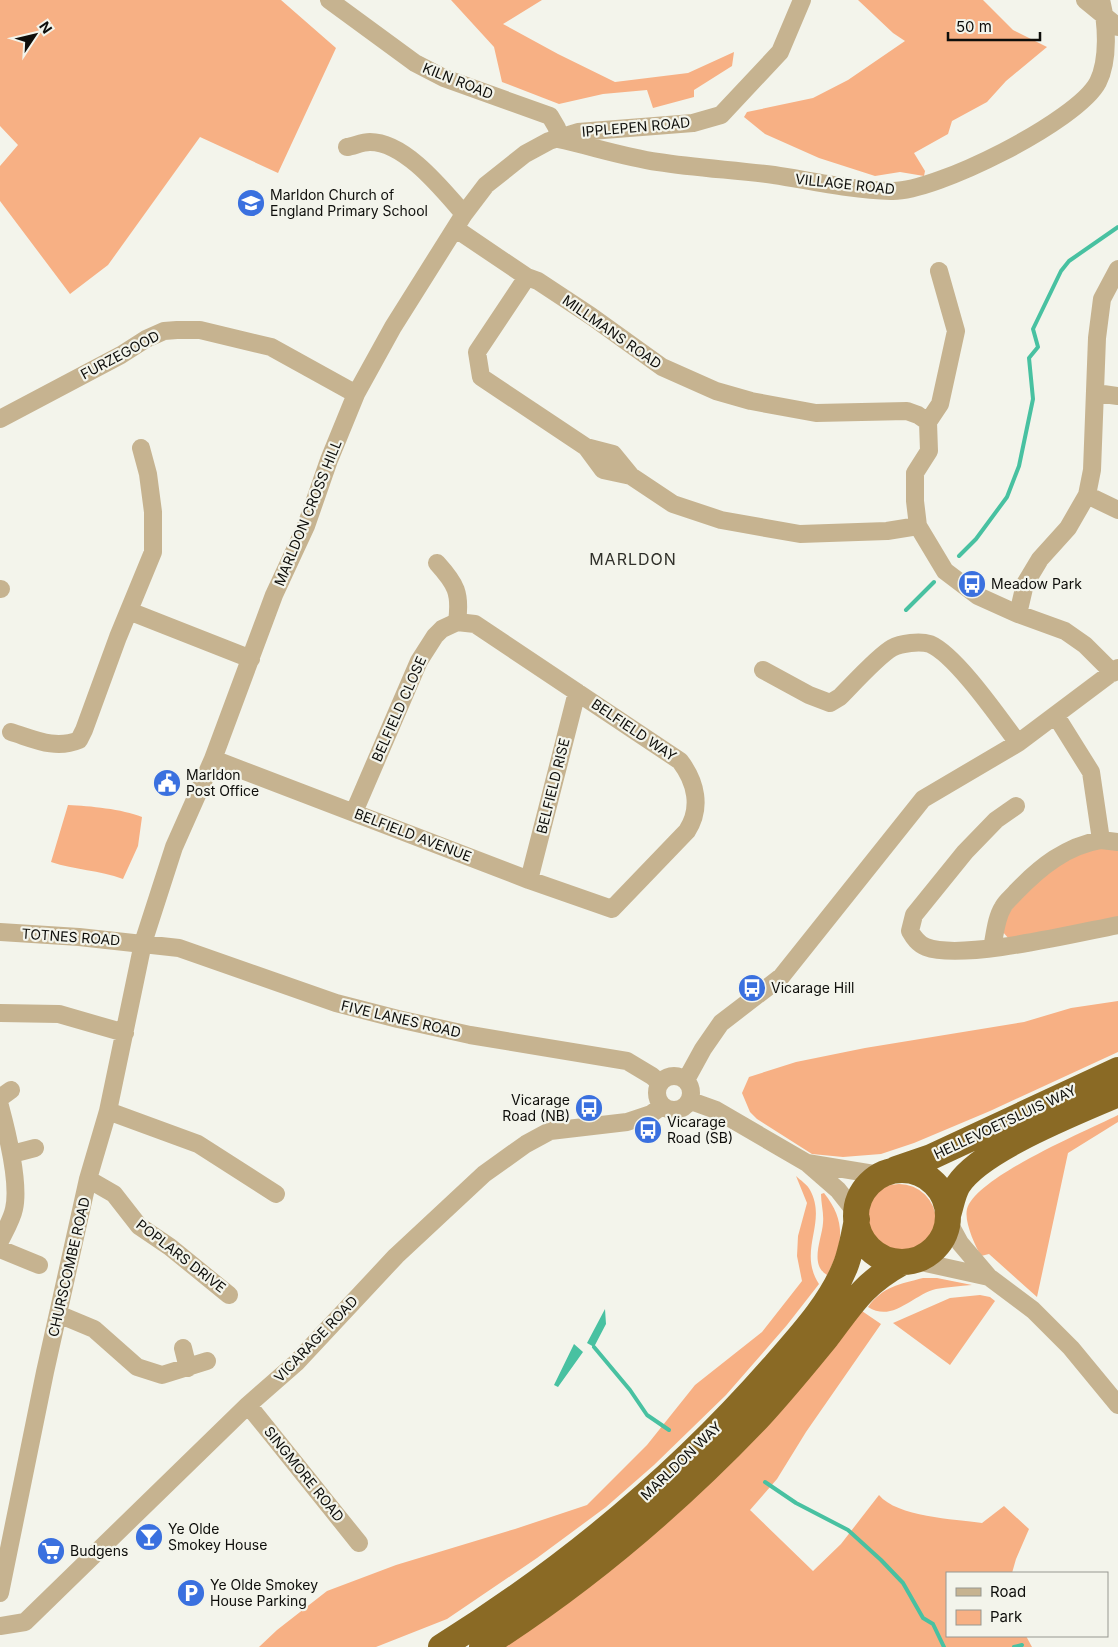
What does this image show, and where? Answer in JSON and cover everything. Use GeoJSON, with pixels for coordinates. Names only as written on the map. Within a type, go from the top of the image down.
{"type":"FeatureCollection","features":[{"type":"Feature","properties":{"kind":"highway","name":"HELLEVOETSLUIS WAY"},"geometry":{"type":"LineString","coordinates":[[886,1173],[931,1157],[1118,1070]]}},
{"type":"Feature","properties":{"kind":"highway","name":"HELLEVOETSLUIS WAY"},"geometry":{"type":"LineString","coordinates":[[948,1218],[957,1186],[969,1172],[986,1158],[1118,1094]]}},
{"type":"Feature","properties":{"kind":"highway"},"geometry":{"type":"LineString","coordinates":[[914,1171],[926,1176],[942,1193],[948,1218],[943,1238],[935,1248],[924,1256],[906,1262],[880,1257],[870,1248],[862,1237],[857,1216],[862,1194],[870,1183],[886,1173],[914,1171]]}},
{"type":"Feature","properties":{"kind":"highway","name":"MARLDON WAY"},"geometry":{"type":"LineString","coordinates":[[441,1647],[516,1599],[600,1534],[676,1468],[716,1430],[787,1350],[834,1290],[845,1267],[857,1216]]}},
{"type":"Feature","properties":{"kind":"highway","name":"MARLDON WAY"},"geometry":{"type":"LineString","coordinates":[[482,1647],[548,1603],[690,1485],[772,1402],[867,1286],[906,1262]]}},
{"type":"Feature","properties":{"kind":"street","name":"KILN ROAD"},"geometry":{"type":"LineString","coordinates":[[329,0],[415,63],[444,78],[550,116],[557,128],[558,138]]}},
{"type":"Feature","properties":{"kind":"street","name":"IPPLEPEN ROAD"},"geometry":{"type":"LineString","coordinates":[[558,138],[578,132],[692,123],[721,115],[780,52],[802,0]]}},
{"type":"Feature","properties":{"kind":"street"},"geometry":{"type":"LineString","coordinates":[[1085,0],[1108,14]]}},
{"type":"Feature","properties":{"kind":"street","name":"VILLAGE ROAD"},"geometry":{"type":"LineString","coordinates":[[558,138],[657,162],[748,172],[892,192],[921,186],[978,165],[1031,137],[1070,112],[1098,82],[1105,52],[1108,14]]}},
{"type":"Feature","properties":{"kind":"street","name":"MARLDON CROSS HILL"},"geometry":{"type":"LineString","coordinates":[[142,942],[174,847],[214,759],[274,595],[306,526],[329,460],[356,394],[392,327],[464,214],[486,186],[525,154],[558,138]]}},
{"type":"Feature","properties":{"kind":"street"},"geometry":{"type":"LineString","coordinates":[[347,147],[370,142],[390,146],[408,157],[432,178],[464,214]]}},
{"type":"Feature","properties":{"kind":"street","name":"MILLMANS ROAD"},"geometry":{"type":"LineString","coordinates":[[456,229],[527,277],[538,281],[591,316],[662,367],[716,392],[751,401],[816,413],[907,411],[918,415],[928,422]]}},
{"type":"Feature","properties":{"kind":"street"},"geometry":{"type":"LineString","coordinates":[[1018,614],[1025,584],[1040,559],[1068,528],[1087,495],[1092,470],[1097,338],[1102,299],[1118,269]]}},
{"type":"Feature","properties":{"kind":"street"},"geometry":{"type":"LineString","coordinates":[[686,1080],[703,1049],[721,1023],[781,977],[923,799],[1018,743],[1116,670],[1065,631],[1018,614],[978,596],[946,571],[918,526],[915,501],[915,473],[929,451],[928,422],[940,404],[956,330],[938,271]]}},
{"type":"Feature","properties":{"kind":"street"},"geometry":{"type":"LineString","coordinates":[[527,277],[477,352],[477,362],[481,377],[586,447],[603,470],[631,476],[673,504],[721,520],[758,528],[800,534],[843,534],[887,531],[918,526]]}},
{"type":"Feature","properties":{"kind":"street","name":"FURZEGOOD"},"geometry":{"type":"LineString","coordinates":[[0,419],[120,355],[146,339],[164,332],[177,330],[200,330],[271,347],[356,394]]}},
{"type":"Feature","properties":{"kind":"street"},"geometry":{"type":"LineString","coordinates":[[1096,393],[1118,396]]}},
{"type":"Feature","properties":{"kind":"street"},"geometry":{"type":"LineString","coordinates":[[11,732],[52,745],[70,744],[79,740],[153,552],[153,512],[148,474],[141,448]]}},
{"type":"Feature","properties":{"kind":"street"},"geometry":{"type":"LineString","coordinates":[[1087,495],[1118,510]]}},
{"type":"Feature","properties":{"kind":"street"},"geometry":{"type":"LineString","coordinates":[[437,563],[453,582],[458,594],[456,622]]}},
{"type":"Feature","properties":{"kind":"street"},"geometry":{"type":"LineString","coordinates":[[129,611],[251,659]]}},
{"type":"Feature","properties":{"kind":"street","name":"BELFIELD WAY"},"geometry":{"type":"LineString","coordinates":[[456,622],[475,624],[680,761],[687,770],[696,796],[694,821],[687,831],[612,909]]}},
{"type":"Feature","properties":{"kind":"street","name":"BELFIELD CLOSE"},"geometry":{"type":"LineString","coordinates":[[354,812],[420,661],[435,636],[446,626],[456,622]]}},
{"type":"Feature","properties":{"kind":"street"},"geometry":{"type":"LineString","coordinates":[[763,670],[809,696],[830,703],[840,698],[893,647],[906,644],[929,644],[944,654],[970,680],[1018,743]]}},
{"type":"Feature","properties":{"kind":"street","name":"BELFIELD RISE"},"geometry":{"type":"LineString","coordinates":[[529,880],[577,692]]}},
{"type":"Feature","properties":{"kind":"street"},"geometry":{"type":"LineString","coordinates":[[992,948],[997,922],[1003,906],[1022,886],[1058,856],[1077,846],[1110,841],[1091,772],[1050,720]]}},
{"type":"Feature","properties":{"kind":"street","name":"BELFIELD AVENUE"},"geometry":{"type":"LineString","coordinates":[[214,759],[529,880],[612,909]]}},
{"type":"Feature","properties":{"kind":"street"},"geometry":{"type":"LineString","coordinates":[[1016,806],[996,820],[965,852],[914,915],[910,931],[916,940],[925,947],[934,949],[966,951],[1118,925]]}},
{"type":"Feature","properties":{"kind":"street","name":"TOTNES ROAD"},"geometry":{"type":"LineString","coordinates":[[0,932],[142,942]]}},
{"type":"Feature","properties":{"kind":"street","name":"CHURSCOMBE ROAD"},"geometry":{"type":"LineString","coordinates":[[0,1593],[4,1556],[88,1180],[108,1111],[142,942]]}},
{"type":"Feature","properties":{"kind":"street","name":"FIVE LANES ROAD"},"geometry":{"type":"LineString","coordinates":[[142,942],[179,948],[336,1003],[398,1019],[470,1035],[627,1061],[660,1083]]}},
{"type":"Feature","properties":{"kind":"street"},"geometry":{"type":"LineString","coordinates":[[0,1013],[60,1014],[125,1033]]}},
{"type":"Feature","properties":{"kind":"street"},"geometry":{"type":"LineString","coordinates":[[674,1076],[686,1080],[692,1090],[690,1101],[678,1111],[662,1106],[657,1097],[660,1083],[666,1078],[674,1076]]}},
{"type":"Feature","properties":{"kind":"street"},"geometry":{"type":"LineString","coordinates":[[690,1101],[716,1110],[807,1162],[838,1190],[857,1216]]}},
{"type":"Feature","properties":{"kind":"street"},"geometry":{"type":"LineString","coordinates":[[0,1106],[12,1154],[14,1209],[0,1241]]}},
{"type":"Feature","properties":{"kind":"street","name":"VICARAGE ROAD"},"geometry":{"type":"LineString","coordinates":[[0,1626],[25,1622],[248,1405],[296,1363],[396,1256],[484,1174],[526,1144],[550,1131],[627,1122],[651,1114],[662,1106]]}},
{"type":"Feature","properties":{"kind":"street"},"geometry":{"type":"LineString","coordinates":[[108,1111],[198,1144],[276,1194]]}},
{"type":"Feature","properties":{"kind":"street"},"geometry":{"type":"LineString","coordinates":[[12,1154],[35,1148]]}},
{"type":"Feature","properties":{"kind":"street"},"geometry":{"type":"LineString","coordinates":[[807,1162],[886,1173]]}},
{"type":"Feature","properties":{"kind":"street","name":"POPLARS DRIVE"},"geometry":{"type":"LineString","coordinates":[[88,1180],[114,1194],[139,1226],[170,1247],[229,1295]]}},
{"type":"Feature","properties":{"kind":"street"},"geometry":{"type":"LineString","coordinates":[[948,1218],[960,1243],[989,1277],[1033,1310],[1071,1348],[1118,1405]]}},
{"type":"Feature","properties":{"kind":"street"},"geometry":{"type":"LineString","coordinates":[[0,1248],[39,1265]]}},
{"type":"Feature","properties":{"kind":"street"},"geometry":{"type":"LineString","coordinates":[[906,1262],[989,1277]]}},
{"type":"Feature","properties":{"kind":"street"},"geometry":{"type":"LineString","coordinates":[[58,1314],[94,1329],[137,1367],[162,1375],[207,1361]]}},
{"type":"Feature","properties":{"kind":"street"},"geometry":{"type":"LineString","coordinates":[[183,1348],[188,1368]]}},
{"type":"Feature","properties":{"kind":"street","name":"SINGMORE ROAD"},"geometry":{"type":"LineString","coordinates":[[248,1405],[359,1543]]}},
{"type":"Feature","properties":{"kind":"green space"},"geometry":{"type":"Polygon","coordinates":[[[0,0],[281,0],[336,48],[278,173],[200,137],[108,265],[70,294],[0,201],[0,166],[18,145],[0,126],[0,0]]]}},
{"type":"Feature","properties":{"kind":"green space"},"geometry":{"type":"Polygon","coordinates":[[[451,0],[542,0],[503,24],[615,82],[688,73],[734,52],[732,66],[694,90],[694,97],[653,108],[647,90],[603,94],[559,104],[502,82],[494,47],[451,0]]]}},
{"type":"Feature","properties":{"kind":"green space"},"geometry":{"type":"Polygon","coordinates":[[[858,0],[983,0],[1013,30],[1047,47],[1006,81],[987,102],[952,121],[948,134],[914,153],[925,171],[924,176],[900,172],[875,176],[819,158],[765,134],[744,117],[747,112],[813,98],[848,80],[905,41],[893,33],[858,0]]]}},
{"type":"Feature","properties":{"kind":"green space"},"geometry":{"type":"Polygon","coordinates":[[[68,805],[116,810],[142,817],[138,846],[123,879],[51,862],[68,805]]]}},
{"type":"Feature","properties":{"kind":"green space"},"geometry":{"type":"Polygon","coordinates":[[[1103,847],[1118,848],[1118,918],[1009,939],[1002,931],[1003,921],[1027,888],[1079,850],[1103,847]]]}},
{"type":"Feature","properties":{"kind":"green space"},"geometry":{"type":"Polygon","coordinates":[[[1118,1001],[1118,1052],[990,1111],[914,1143],[881,1154],[843,1157],[812,1154],[757,1119],[750,1112],[742,1093],[749,1077],[796,1062],[865,1048],[1024,1022],[1071,1008],[1118,1001]]]}},
{"type":"Feature","properties":{"kind":"green space"},"geometry":{"type":"Polygon","coordinates":[[[1118,1115],[1118,1122],[1068,1153],[1037,1297],[989,1254],[981,1256],[969,1227],[966,1214],[967,1209],[975,1196],[1010,1169],[1118,1115]]]}},
{"type":"Feature","properties":{"kind":"green space"},"geometry":{"type":"Polygon","coordinates":[[[796,1176],[809,1188],[815,1202],[816,1214],[811,1260],[813,1272],[819,1284],[787,1325],[726,1395],[654,1465],[606,1507],[537,1558],[447,1619],[376,1647],[259,1647],[277,1630],[327,1591],[396,1565],[587,1505],[647,1445],[695,1385],[762,1332],[802,1281],[797,1256],[798,1236],[807,1203],[796,1176]]]}},
{"type":"Feature","properties":{"kind":"green space"},"geometry":{"type":"Polygon","coordinates":[[[899,1184],[920,1190],[930,1200],[936,1221],[930,1242],[920,1252],[899,1258],[878,1252],[868,1242],[862,1221],[868,1200],[878,1190],[899,1184]]]}},
{"type":"Feature","properties":{"kind":"green space"},"geometry":{"type":"Polygon","coordinates":[[[824,1193],[836,1214],[840,1234],[837,1254],[827,1275],[822,1270],[818,1258],[823,1219],[821,1194],[824,1193]]]}},
{"type":"Feature","properties":{"kind":"green space"},"geometry":{"type":"Polygon","coordinates":[[[923,1278],[937,1278],[972,1285],[936,1289],[894,1310],[886,1312],[868,1307],[879,1295],[892,1287],[923,1278]]]}},
{"type":"Feature","properties":{"kind":"green space"},"geometry":{"type":"Polygon","coordinates":[[[980,1295],[990,1297],[995,1301],[950,1365],[893,1323],[950,1298],[980,1295]]]}},
{"type":"Feature","properties":{"kind":"green space"},"geometry":{"type":"Polygon","coordinates":[[[859,1309],[881,1324],[806,1432],[777,1479],[750,1510],[813,1571],[841,1544],[879,1495],[887,1502],[912,1512],[927,1516],[982,1523],[1004,1506],[1029,1529],[1012,1572],[946,1572],[946,1637],[1027,1637],[1032,1647],[502,1647],[859,1309]]]}},
{"type":"Feature","properties":{"kind":"shaded area"},"geometry":{"type":"Polygon","coordinates":[[[605,1309],[606,1324],[594,1347],[587,1343],[605,1309]]]}},
{"type":"Feature","properties":{"kind":"shaded area"},"geometry":{"type":"Polygon","coordinates":[[[574,1344],[583,1352],[558,1387],[554,1385],[574,1344]]]}},
{"type":"Feature","properties":{"kind":"waterway"},"geometry":{"type":"LineString","coordinates":[[959,556],[976,539],[1007,497],[1019,466],[1033,399],[1029,358],[1038,347],[1033,329],[1061,271],[1069,261],[1118,227]]}},
{"type":"Feature","properties":{"kind":"waterway"},"geometry":{"type":"LineString","coordinates":[[906,610],[934,582]]}},
{"type":"Feature","properties":{"kind":"waterway"},"geometry":{"type":"LineString","coordinates":[[594,1347],[630,1390],[647,1415],[669,1430]]}},
{"type":"Feature","properties":{"kind":"waterway"},"geometry":{"type":"LineString","coordinates":[[765,1482],[796,1503],[848,1530],[881,1560],[903,1583],[923,1618],[933,1624],[944,1647]]}},
{"type":"Feature","properties":{"kind":"waterway"},"geometry":{"type":"LineString","coordinates":[[1014,1647],[1022,1645]]}},
{"type":"Feature","properties":{"kind":"place","name":"Marldon Church of England Primary School"},"geometry":{"type":"Point","coordinates":[251,203]}},
{"type":"Feature","properties":{"kind":"place","name":"Meadow Park"},"geometry":{"type":"Point","coordinates":[972,584]}},
{"type":"Feature","properties":{"kind":"place","name":"Marldon Post Office"},"geometry":{"type":"Point","coordinates":[167,783]}},
{"type":"Feature","properties":{"kind":"place","name":"Vicarage Hill"},"geometry":{"type":"Point","coordinates":[752,988]}},
{"type":"Feature","properties":{"kind":"place","name":"Vicarage Road (NB)"},"geometry":{"type":"Point","coordinates":[589,1108]}},
{"type":"Feature","properties":{"kind":"place","name":"Vicarage Road (SB)"},"geometry":{"type":"Point","coordinates":[648,1130]}},
{"type":"Feature","properties":{"kind":"place","name":"Ye Olde Smokey House"},"geometry":{"type":"Point","coordinates":[149,1537]}},
{"type":"Feature","properties":{"kind":"place","name":"Budgens"},"geometry":{"type":"Point","coordinates":[51,1551]}},
{"type":"Feature","properties":{"kind":"place","name":"Ye Olde Smokey House Parking"},"geometry":{"type":"Point","coordinates":[191,1593]}},
{"type":"Feature","properties":{"kind":"district","name":"MARLDON"},"geometry":{"type":"Point","coordinates":[633,559]}}]}
